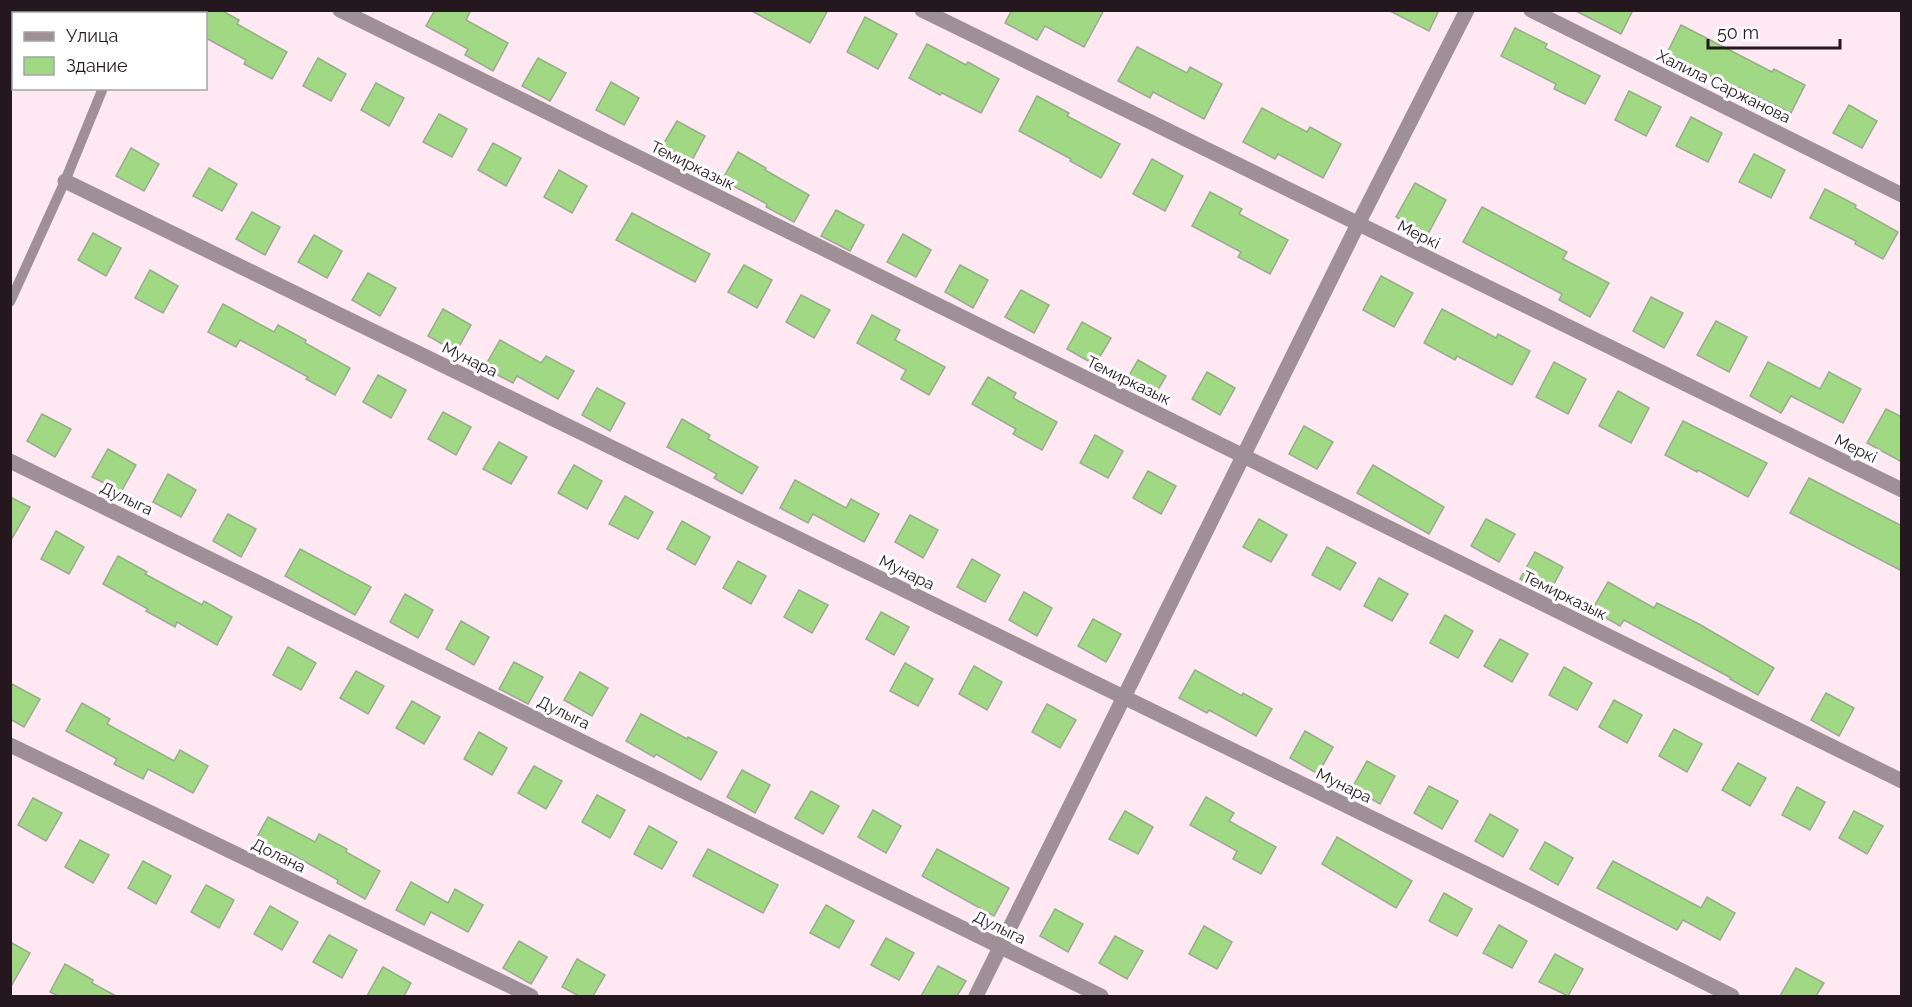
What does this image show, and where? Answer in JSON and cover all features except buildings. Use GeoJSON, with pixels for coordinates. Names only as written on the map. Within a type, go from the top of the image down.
{"type":"FeatureCollection","features":[{"type":"Feature","properties":{"kind":"street","name":"Темирказык"},"geometry":{"type":"LineString","coordinates":[[340,10],[1902,781]]}},
{"type":"Feature","properties":{"kind":"street","name":"Меркі"},"geometry":{"type":"LineString","coordinates":[[922,10],[1902,490]]}},
{"type":"Feature","properties":{"kind":"street"},"geometry":{"type":"LineString","coordinates":[[975,996],[1358,224],[1467,10]]}},
{"type":"Feature","properties":{"kind":"street","name":"Халила Саржанова"},"geometry":{"type":"LineString","coordinates":[[1531,10],[1902,195]]}},
{"type":"Feature","properties":{"kind":"street","name":"Мунара"},"geometry":{"type":"LineString","coordinates":[[65,181],[1732,996]]}},
{"type":"Feature","properties":{"kind":"street","name":"Дулыга"},"geometry":{"type":"LineString","coordinates":[[10,461],[1101,996]]}},
{"type":"Feature","properties":{"kind":"street","name":"Долана"},"geometry":{"type":"LineString","coordinates":[[10,745],[531,996]]}},
{"type":"Feature","properties":{"kind":"lane"},"geometry":{"type":"LineString","coordinates":[[10,302],[65,181],[102,90]]}}]}
